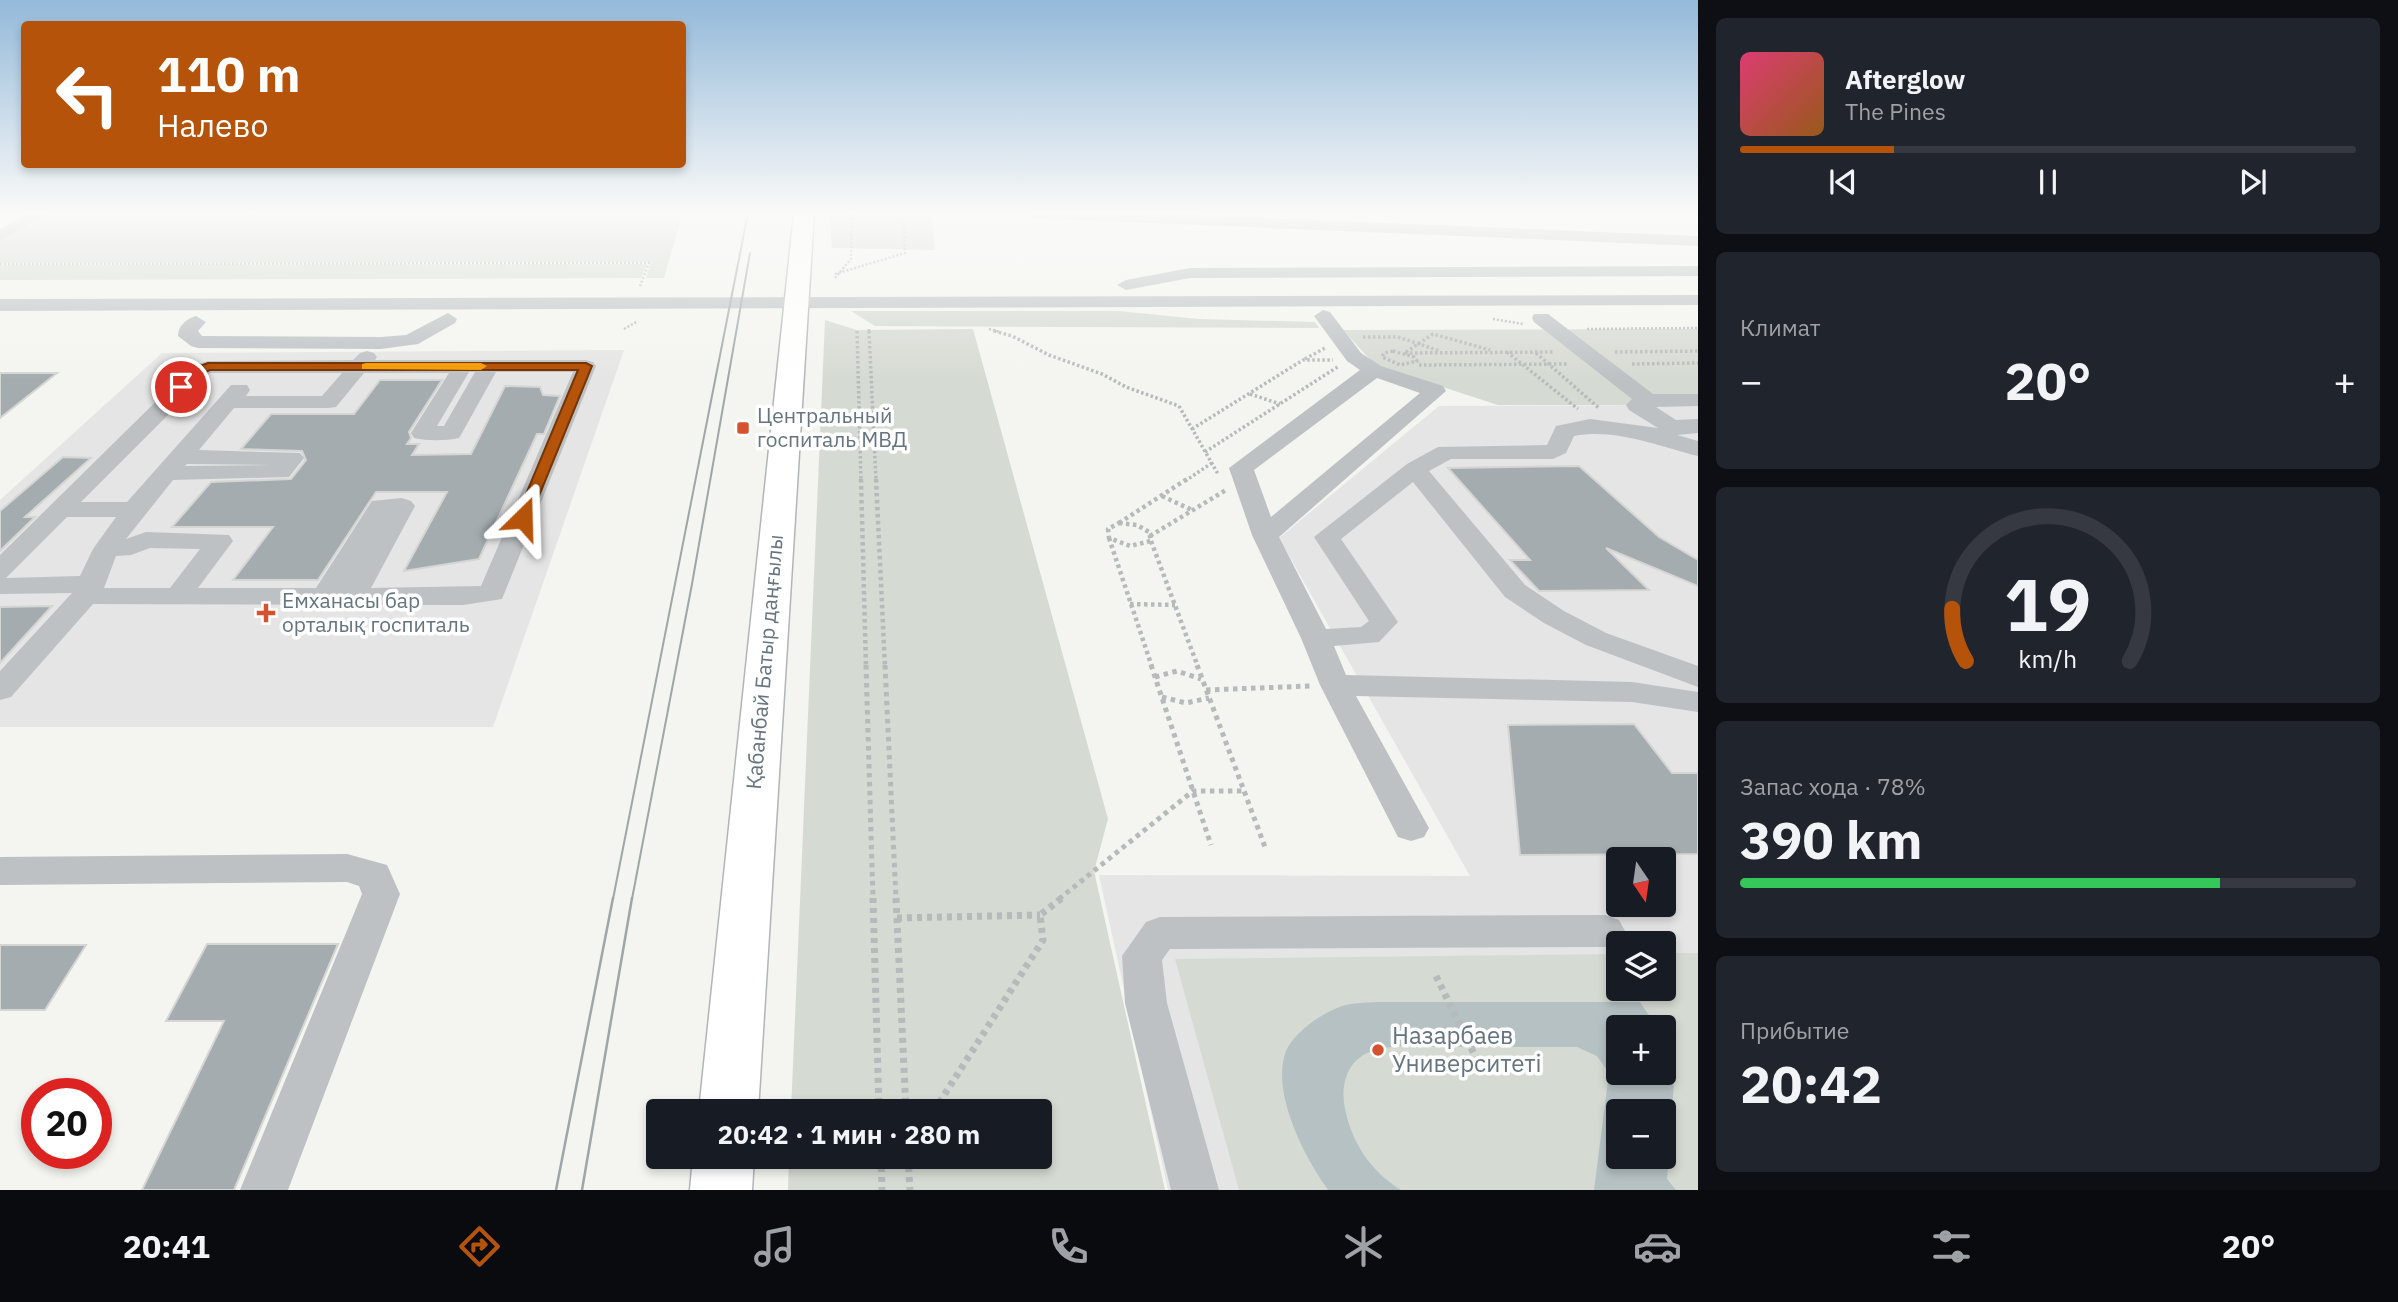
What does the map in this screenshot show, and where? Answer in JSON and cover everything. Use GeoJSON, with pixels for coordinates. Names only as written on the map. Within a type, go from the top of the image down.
{"type":"FeatureCollection","features":[{"type":"Feature","properties":{"kind":"main road","name":"Қабанбай Батыр даңғылы"},"geometry":{"type":"LineString","coordinates":[[729,1099],[816,285],[813,269]]}},
{"type":"Feature","properties":{"kind":"main road"},"geometry":{"type":"LineString","coordinates":[[721,1190],[723,1169]]}},
{"type":"Feature","properties":{"kind":"street"},"geometry":{"type":"LineString","coordinates":[[1126,285],[1190,273],[1690,271]]}},
{"type":"Feature","properties":{"kind":"street"},"geometry":{"type":"LineString","coordinates":[[0,288],[1698,284]]}},
{"type":"Feature","properties":{"kind":"street"},"geometry":{"type":"LineString","coordinates":[[53,305],[95,318],[196,322],[448,319],[594,302],[816,285],[1111,301],[1698,300]]}},
{"type":"Feature","properties":{"kind":"street"},"geometry":{"type":"LineString","coordinates":[[1111,301],[1193,314],[1483,317],[1548,323],[1698,317]]}},
{"type":"Feature","properties":{"kind":"street"},"geometry":{"type":"LineString","coordinates":[[0,308],[53,305],[594,302]]}},
{"type":"Feature","properties":{"kind":"street"},"geometry":{"type":"LineString","coordinates":[[1265,535],[1435,391],[1374,370],[1348,353],[1323,316]]}},
{"type":"Feature","properties":{"kind":"street"},"geometry":{"type":"LineString","coordinates":[[196,322],[188,331],[188,336],[198,342],[381,343],[411,340],[448,319]]}},
{"type":"Feature","properties":{"kind":"street"},"geometry":{"type":"LineString","coordinates":[[1548,323],[1648,401]]}},
{"type":"Feature","properties":{"kind":"street"},"geometry":{"type":"LineString","coordinates":[[228,402],[328,402],[356,366],[381,343]]}},
{"type":"Feature","properties":{"kind":"street"},"geometry":{"type":"LineString","coordinates":[[463,366],[422,433],[451,433],[489,366]]}},
{"type":"Feature","properties":{"kind":"street"},"geometry":{"type":"LineString","coordinates":[[0,571],[199,370],[208,367],[586,366],[492,593],[463,597],[178,596],[0,586]]}},
{"type":"Feature","properties":{"kind":"street"},"geometry":{"type":"LineString","coordinates":[[0,690],[89,590],[106,549],[134,510],[259,367]]}},
{"type":"Feature","properties":{"kind":"street"},"geometry":{"type":"LineString","coordinates":[[1374,370],[1241,468],[1236,483],[1317,638],[1335,685],[1411,828]]}},
{"type":"Feature","properties":{"kind":"street"},"geometry":{"type":"LineString","coordinates":[[1698,400],[1648,401],[1637,405],[1677,430],[1698,449]]}},
{"type":"Feature","properties":{"kind":"street"},"geometry":{"type":"LineString","coordinates":[[1317,638],[1369,636],[1384,622],[1327,537],[1415,469],[1446,452],[1553,452],[1558,448],[1564,431],[1590,426],[1677,430]]}},
{"type":"Feature","properties":{"kind":"street"},"geometry":{"type":"LineString","coordinates":[[1415,469],[1515,591],[1554,617],[1596,639],[1698,677]]}},
{"type":"Feature","properties":{"kind":"street"},"geometry":{"type":"LineString","coordinates":[[324,597],[381,506],[402,506],[352,597]]}},
{"type":"Feature","properties":{"kind":"street"},"geometry":{"type":"LineString","coordinates":[[60,509],[134,510]]}},
{"type":"Feature","properties":{"kind":"street"},"geometry":{"type":"LineString","coordinates":[[106,549],[131,547],[146,540],[220,541],[178,596]]}},
{"type":"Feature","properties":{"kind":"street"},"geometry":{"type":"LineString","coordinates":[[1335,685],[1632,692],[1698,702]]}},
{"type":"Feature","properties":{"kind":"street"},"geometry":{"type":"LineString","coordinates":[[0,871],[347,869],[374,875],[380,894],[264,1190]]}},
{"type":"Feature","properties":{"kind":"street"},"geometry":{"type":"LineString","coordinates":[[1195,1190],[1146,1003],[1142,956],[1160,933],[1605,931]]}},
{"type":"Feature","properties":{"kind":"path"},"geometry":{"type":"LineString","coordinates":[[640,286],[647,269]]}},
{"type":"Feature","properties":{"kind":"path"},"geometry":{"type":"LineString","coordinates":[[816,285],[837,269]]}},
{"type":"Feature","properties":{"kind":"path"},"geometry":{"type":"LineString","coordinates":[[816,285],[862,269]]}},
{"type":"Feature","properties":{"kind":"path"},"geometry":{"type":"LineString","coordinates":[[1483,317],[1548,323],[1698,328]]}},
{"type":"Feature","properties":{"kind":"path"},"geometry":{"type":"LineString","coordinates":[[869,329],[905,1099]]}},
{"type":"Feature","properties":{"kind":"path"},"geometry":{"type":"LineString","coordinates":[[989,329],[1102,374],[1126,387],[1178,404],[1212,463],[1236,483],[1139,547],[1122,545],[1109,538]]}},
{"type":"Feature","properties":{"kind":"path"},"geometry":{"type":"LineString","coordinates":[[856,330],[879,1099]]}},
{"type":"Feature","properties":{"kind":"path"},"geometry":{"type":"LineString","coordinates":[[1405,353],[1433,334],[1498,352]]}},
{"type":"Feature","properties":{"kind":"path"},"geometry":{"type":"LineString","coordinates":[[1205,452],[1280,404],[1348,353],[1381,337],[1419,342],[1444,353]]}},
{"type":"Feature","properties":{"kind":"path"},"geometry":{"type":"LineString","coordinates":[[1507,352],[1570,405],[1616,429]]}},
{"type":"Feature","properties":{"kind":"path"},"geometry":{"type":"LineString","coordinates":[[1535,352],[1597,405],[1616,429]]}},
{"type":"Feature","properties":{"kind":"path"},"geometry":{"type":"LineString","coordinates":[[1192,429],[1303,360],[1348,353]]}},
{"type":"Feature","properties":{"kind":"path"},"geometry":{"type":"LineString","coordinates":[[1303,360],[1348,353]]}},
{"type":"Feature","properties":{"kind":"path"},"geometry":{"type":"LineString","coordinates":[[1411,365],[1698,363]]}},
{"type":"Feature","properties":{"kind":"path"},"geometry":{"type":"LineString","coordinates":[[1249,394],[1280,404]]}},
{"type":"Feature","properties":{"kind":"path"},"geometry":{"type":"LineString","coordinates":[[1211,845],[1130,604],[1108,529],[1212,463]]}},
{"type":"Feature","properties":{"kind":"path"},"geometry":{"type":"LineString","coordinates":[[1162,496],[1192,510]]}},
{"type":"Feature","properties":{"kind":"path"},"geometry":{"type":"LineString","coordinates":[[1119,523],[1136,525],[1149,532],[1265,848]]}},
{"type":"Feature","properties":{"kind":"path"},"geometry":{"type":"LineString","coordinates":[[1130,604],[1175,605]]}},
{"type":"Feature","properties":{"kind":"path"},"geometry":{"type":"LineString","coordinates":[[1155,677],[1177,671],[1202,679]]}},
{"type":"Feature","properties":{"kind":"path"},"geometry":{"type":"LineString","coordinates":[[1206,690],[1335,685]]}},
{"type":"Feature","properties":{"kind":"path"},"geometry":{"type":"LineString","coordinates":[[1161,696],[1173,702],[1187,704],[1209,698]]}},
{"type":"Feature","properties":{"kind":"path"},"geometry":{"type":"LineString","coordinates":[[897,918],[1040,915],[1193,791],[1244,791]]}},
{"type":"Feature","properties":{"kind":"path"},"geometry":{"type":"LineString","coordinates":[[942,1099],[1043,940],[1040,915]]}},
{"type":"Feature","properties":{"kind":"path"},"geometry":{"type":"LineString","coordinates":[[1436,976],[1476,1058]]}},
{"type":"Feature","properties":{"kind":"path"},"geometry":{"type":"LineString","coordinates":[[881,1169],[882,1190]]}},
{"type":"Feature","properties":{"kind":"path"},"geometry":{"type":"LineString","coordinates":[[908,1169],[909,1190]]}},
{"type":"Feature","properties":{"kind":"shaded area"},"geometry":{"type":"Polygon","coordinates":[[[0,269],[645,269],[641,278],[0,280],[0,269]]]}},
{"type":"Feature","properties":{"kind":"shaded area"},"geometry":{"type":"Polygon","coordinates":[[[649,269],[667,269],[664,278],[646,278],[649,269]]]}},
{"type":"Feature","properties":{"kind":"shaded area"},"geometry":{"type":"Polygon","coordinates":[[[851,311],[1119,311],[1199,319],[1315,322],[1319,328],[875,326],[851,311]]]}},
{"type":"Feature","properties":{"kind":"shaded area"},"geometry":{"type":"Polygon","coordinates":[[[825,320],[857,330],[973,329],[1108,819],[1094,871],[1165,1190],[788,1190],[789,1169],[1052,1169],[1052,1099],[792,1099],[825,320]]]}},
{"type":"Feature","properties":{"kind":"shaded area"},"geometry":{"type":"Polygon","coordinates":[[[1698,329],[1698,405],[1498,405],[1375,365],[1343,330],[1698,329]]]}},
{"type":"Feature","properties":{"kind":"shaded area","name":"Емханасы бар орталық госпиталь"},"geometry":{"type":"Polygon","coordinates":[[[624,350],[493,727],[0,727],[0,500],[162,353],[624,350]]]}},
{"type":"Feature","properties":{"kind":"shaded area"},"geometry":{"type":"Polygon","coordinates":[[[1698,405],[1698,1190],[1168,1190],[1099,875],[1470,876],[1279,538],[1439,406],[1698,405]]]}},
{"type":"Feature","properties":{"kind":"shaded area"},"geometry":{"type":"Polygon","coordinates":[[[1676,953],[1698,953],[1698,1190],[1239,1190],[1175,959],[1606,954],[1606,1001],[1676,1001],[1676,953]]]}},
{"type":"Feature","properties":{"kind":"shaded area"},"geometry":{"type":"Polygon","coordinates":[[[1640,1002],[1649,1015],[1606,1015],[1606,1069],[1597,1056],[1577,1047],[1404,1046],[1367,1053],[1353,1064],[1349,1071],[1344,1087],[1344,1105],[1359,1147],[1373,1167],[1401,1190],[1328,1190],[1293,1125],[1283,1088],[1282,1070],[1288,1047],[1306,1026],[1337,1008],[1358,1003],[1640,1002]]]}},
{"type":"Feature","properties":{"kind":"shaded area"},"geometry":{"type":"Polygon","coordinates":[[[1607,1085],[1674,1085],[1673,1099],[1606,1099],[1606,1169],[1668,1169],[1667,1179],[1676,1190],[1594,1190],[1607,1085]]]}},
{"type":"Feature","properties":{"kind":"building"},"geometry":{"type":"Polygon","coordinates":[[[0,373],[57,373],[0,418],[0,373]]]}},
{"type":"Feature","properties":{"kind":"building"},"geometry":{"type":"Polygon","coordinates":[[[380,380],[442,380],[409,432],[411,438],[407,444],[419,444],[412,455],[471,454],[505,386],[540,387],[543,395],[560,396],[544,434],[537,434],[479,559],[404,571],[447,492],[376,492],[318,580],[233,580],[273,527],[172,527],[211,482],[291,479],[306,460],[302,451],[241,449],[271,414],[354,414],[380,380]]]}},
{"type":"Feature","properties":{"kind":"building"},"geometry":{"type":"Polygon","coordinates":[[[63,457],[91,458],[25,517],[35,517],[0,551],[0,511],[63,457]]]}},
{"type":"Feature","properties":{"kind":"building"},"geometry":{"type":"Polygon","coordinates":[[[1579,466],[1659,537],[1698,560],[1698,586],[1606,548],[1649,590],[1539,591],[1510,560],[1530,560],[1448,468],[1579,466]]]}},
{"type":"Feature","properties":{"kind":"building"},"geometry":{"type":"Polygon","coordinates":[[[52,606],[0,663],[0,607],[52,606]]]}},
{"type":"Feature","properties":{"kind":"building"},"geometry":{"type":"Polygon","coordinates":[[[1634,724],[1672,773],[1698,773],[1698,854],[1676,854],[1676,847],[1606,847],[1606,855],[1520,855],[1508,725],[1634,724]]]}},
{"type":"Feature","properties":{"kind":"building"},"geometry":{"type":"Polygon","coordinates":[[[207,944],[338,944],[234,1190],[142,1190],[224,1021],[166,1021],[207,944]]]}},
{"type":"Feature","properties":{"kind":"building"},"geometry":{"type":"Polygon","coordinates":[[[0,945],[86,945],[45,1010],[0,1010],[0,945]]]}},
{"type":"Feature","properties":{"kind":"tram line"},"geometry":{"type":"LineString","coordinates":[[613,899],[737,269]]}},
{"type":"Feature","properties":{"kind":"tram line"},"geometry":{"type":"LineString","coordinates":[[632,899],[692,584],[747,269]]}},
{"type":"Feature","properties":{"kind":"tram line"},"geometry":{"type":"LineString","coordinates":[[556,1190],[613,898]]}},
{"type":"Feature","properties":{"kind":"tram line"},"geometry":{"type":"LineString","coordinates":[[582,1190],[632,898]]}},
{"type":"Feature","properties":{"kind":"slow traffic"},"geometry":{"type":"LineString","coordinates":[[366,366],[481,366]]}},
{"type":"Feature","properties":{"kind":"place","name":"Центральный госпиталь МВД"},"geometry":{"type":"Point","coordinates":[743,428]}},
{"type":"Feature","properties":{"kind":"place","name":"Емханасы бар орталық госпиталь"},"geometry":{"type":"Point","coordinates":[266,613]}},
{"type":"Feature","properties":{"kind":"place","name":"Назарбаев Университеті"},"geometry":{"type":"Point","coordinates":[1378,1050]}},
{"type":"Feature","properties":{"kind":"route"},"geometry":{"type":"LineString","coordinates":[[181,387],[199,370],[208,367],[586,366],[523,518]]}}]}
